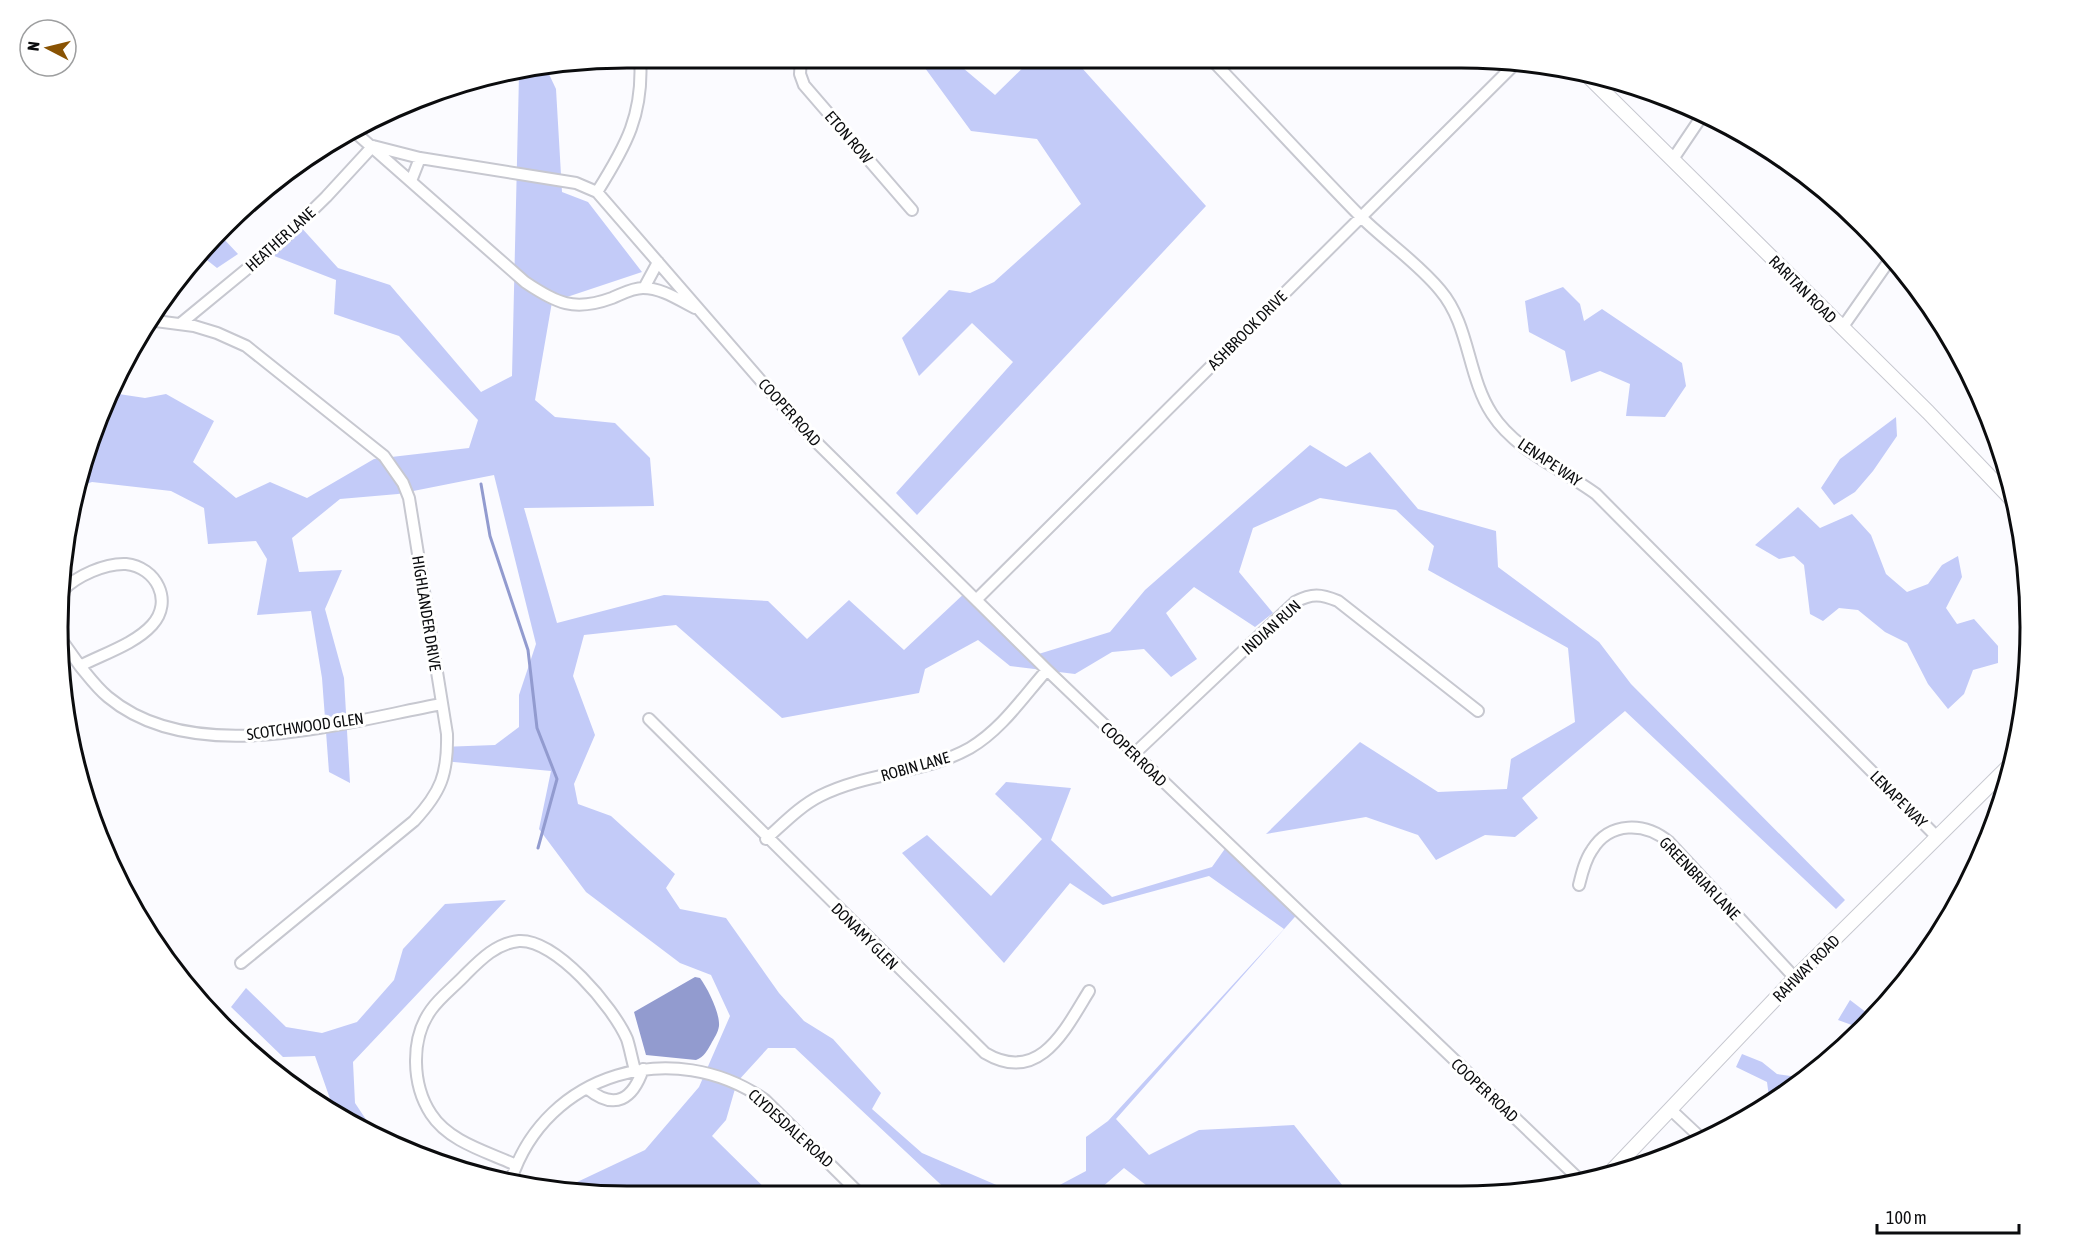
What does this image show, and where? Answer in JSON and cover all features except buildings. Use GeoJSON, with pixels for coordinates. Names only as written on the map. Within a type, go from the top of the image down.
{"type":"FeatureCollection","features":[{"type":"Feature","properties":{"kind":"street"},"geometry":{"type":"LineString","coordinates":[[597,192],[623,150],[637,114],[641,92],[640,68]]}},
{"type":"Feature","properties":{"kind":"street","name":"ETON ROW"},"geometry":{"type":"LineString","coordinates":[[800,68],[804,85],[912,210]]}},
{"type":"Feature","properties":{"kind":"street","name":"LENAPE WAY"},"geometry":{"type":"LineString","coordinates":[[1219,68],[1361,217],[1439,289],[1453,308],[1474,377],[1493,416],[1533,453],[1571,475],[1596,494],[1936,836]]}},
{"type":"Feature","properties":{"kind":"street","name":"ASHBROOK DRIVE"},"geometry":{"type":"LineString","coordinates":[[976,599],[1509,70]]}},
{"type":"Feature","properties":{"kind":"street","name":"RARITAN ROAD"},"geometry":{"type":"LineString","coordinates":[[1597,85],[2002,489]]}},
{"type":"Feature","properties":{"kind":"street"},"geometry":{"type":"LineString","coordinates":[[1673,159],[1699,121]]}},
{"type":"Feature","properties":{"kind":"street","name":"COOPER ROAD"},"geometry":{"type":"LineString","coordinates":[[359,136],[525,282],[558,302],[580,306],[594,304],[644,288],[669,294],[702,312]]}},
{"type":"Feature","properties":{"kind":"street","name":"COOPER ROAD"},"geometry":{"type":"LineString","coordinates":[[373,146],[420,158],[576,183],[597,192],[801,427],[1047,670],[1574,1175]]}},
{"type":"Feature","properties":{"kind":"street","name":"HEATHER LANE"},"geometry":{"type":"LineString","coordinates":[[180,324],[281,241],[373,146]]}},
{"type":"Feature","properties":{"kind":"street"},"geometry":{"type":"LineString","coordinates":[[411,181],[420,158]]}},
{"type":"Feature","properties":{"kind":"street"},"geometry":{"type":"LineString","coordinates":[[644,288],[658,262]]}},
{"type":"Feature","properties":{"kind":"street"},"geometry":{"type":"LineString","coordinates":[[1842,328],[1886,265]]}},
{"type":"Feature","properties":{"kind":"street","name":"HIGHLANDER DRIVE"},"geometry":{"type":"LineString","coordinates":[[159,321],[217,333],[246,346],[384,456],[396,471],[409,498],[442,704],[447,758],[442,784],[431,803],[414,821],[241,963]]}},
{"type":"Feature","properties":{"kind":"street"},"geometry":{"type":"LineString","coordinates":[[69,585],[81,577],[124,564],[147,572],[162,591],[163,602],[158,618],[147,630],[80,666]]}},
{"type":"Feature","properties":{"kind":"street","name":"INDIAN RUN"},"geometry":{"type":"LineString","coordinates":[[1134,754],[1295,602],[1308,595],[1321,594],[1338,601],[1478,711]]}},
{"type":"Feature","properties":{"kind":"street","name":"SCOTCHWOOD GLEN"},"geometry":{"type":"LineString","coordinates":[[69,650],[99,689],[125,709],[170,728],[204,734],[276,733],[442,704]]}},
{"type":"Feature","properties":{"kind":"street","name":"ROBIN LANE"},"geometry":{"type":"LineString","coordinates":[[766,838],[820,796],[842,787],[945,759],[968,748],[993,732],[1047,670]]}},
{"type":"Feature","properties":{"kind":"street","name":"DONAMY GLEN"},"geometry":{"type":"LineString","coordinates":[[649,719],[975,1046],[990,1056],[1012,1062],[1040,1056],[1054,1045],[1089,992]]}},
{"type":"Feature","properties":{"kind":"street","name":"RAHWAY ROAD"},"geometry":{"type":"LineString","coordinates":[[1619,1163],[1795,978],[1999,775]]}},
{"type":"Feature","properties":{"kind":"street","name":"GREENBRIAR LANE"},"geometry":{"type":"LineString","coordinates":[[1579,885],[1590,853],[1603,837],[1632,827],[1652,831],[1669,842],[1795,978]]}},
{"type":"Feature","properties":{"kind":"street"},"geometry":{"type":"LineString","coordinates":[[516,1165],[451,1135],[431,1115],[421,1090],[416,1067],[417,1047],[431,1010],[481,959],[499,946],[517,941],[542,946],[573,970],[607,1006],[627,1039],[639,1070],[632,1093],[622,1099],[611,1101],[599,1098],[588,1089]]}},
{"type":"Feature","properties":{"kind":"street","name":"CLYDESDALE ROAD"},"geometry":{"type":"LineString","coordinates":[[513,1175],[536,1132],[549,1118],[564,1104],[615,1073],[695,1069],[747,1087],[798,1131],[852,1186]]}},
{"type":"Feature","properties":{"kind":"street"},"geometry":{"type":"LineString","coordinates":[[1670,1108],[1697,1134]]}},
{"type":"Feature","properties":{"kind":"shaded area"},"geometry":{"type":"Polygon","coordinates":[[[925,68],[963,68],[995,95],[1023,68],[1082,68],[1206,206],[917,515],[896,493],[1013,362],[972,323],[919,376],[902,338],[949,290],[970,293],[994,282],[1081,204],[1037,139],[971,131],[925,68]]]}},
{"type":"Feature","properties":{"kind":"shaded area"},"geometry":{"type":"Polygon","coordinates":[[[548,73],[556,89],[562,192],[588,202],[642,272],[552,302],[535,400],[555,417],[615,423],[650,458],[654,506],[524,508],[557,623],[664,595],[768,601],[807,639],[849,600],[904,650],[968,590],[1032,656],[1110,632],[1145,590],[1310,445],[1346,467],[1370,452],[1418,509],[1496,531],[1498,567],[1599,642],[1631,684],[1845,900],[1836,909],[1625,711],[1522,798],[1538,818],[1515,837],[1485,835],[1436,860],[1418,835],[1366,817],[1266,834],[1360,742],[1438,792],[1507,789],[1511,759],[1575,722],[1568,648],[1428,570],[1434,546],[1396,510],[1320,498],[1253,528],[1239,572],[1273,613],[1255,627],[1194,587],[1166,613],[1197,659],[1171,677],[1144,649],[1112,652],[1075,674],[1010,666],[978,640],[925,669],[919,693],[782,718],[676,625],[584,635],[573,676],[595,735],[574,784],[578,804],[611,816],[675,874],[666,888],[680,909],[726,918],[779,993],[804,1021],[833,1039],[881,1093],[872,1109],[922,1153],[999,1186],[942,1186],[795,1048],[768,1048],[737,1082],[726,1120],[712,1136],[763,1186],[575,1184],[645,1150],[699,1087],[730,1016],[711,975],[680,963],[586,892],[539,829],[551,771],[443,761],[441,747],[495,745],[519,727],[519,695],[536,644],[494,475],[398,494],[340,499],[292,538],[299,572],[342,570],[325,609],[344,678],[350,783],[329,772],[322,678],[311,611],[257,615],[267,559],[256,541],[208,544],[204,508],[171,491],[92,482],[87,484],[97,447],[119,394],[145,398],[166,394],[214,421],[193,462],[236,498],[270,482],[307,498],[374,459],[469,448],[478,420],[399,336],[334,314],[336,280],[264,252],[299,225],[338,268],[390,285],[481,392],[512,376],[519,78],[548,73]]]}},
{"type":"Feature","properties":{"kind":"shaded area"},"geometry":{"type":"Polygon","coordinates":[[[224,239],[238,254],[217,268],[205,259],[224,239]]]}},
{"type":"Feature","properties":{"kind":"shaded area"},"geometry":{"type":"Polygon","coordinates":[[[1563,287],[1580,304],[1584,321],[1602,309],[1682,363],[1686,386],[1665,417],[1626,416],[1630,384],[1600,371],[1571,382],[1565,351],[1529,332],[1525,301],[1563,287]]]}},
{"type":"Feature","properties":{"kind":"shaded area"},"geometry":{"type":"Polygon","coordinates":[[[1896,417],[1897,436],[1873,471],[1855,492],[1834,505],[1821,488],[1840,459],[1896,417]]]}},
{"type":"Feature","properties":{"kind":"shaded area"},"geometry":{"type":"Polygon","coordinates":[[[1798,507],[1820,528],[1852,514],[1871,535],[1886,574],[1907,592],[1928,584],[1942,565],[1958,556],[1962,577],[1946,608],[1957,624],[1974,619],[1998,646],[1998,663],[1973,670],[1964,694],[1948,709],[1928,684],[1907,643],[1885,632],[1858,610],[1839,608],[1823,621],[1810,614],[1804,565],[1794,556],[1779,559],[1755,545],[1798,507]]]}},
{"type":"Feature","properties":{"kind":"shaded area"},"geometry":{"type":"Polygon","coordinates":[[[1006,782],[1071,788],[1051,840],[1112,897],[1212,867],[1229,843],[1301,910],[1116,1119],[1149,1155],[1199,1130],[1294,1125],[1343,1186],[1147,1186],[1124,1168],[1103,1186],[1058,1186],[1086,1171],[1086,1137],[1108,1121],[1284,929],[1209,876],[1103,905],[1070,883],[1004,963],[902,853],[927,835],[991,896],[1042,839],[995,794],[1006,782]]]}},
{"type":"Feature","properties":{"kind":"shaded area"},"geometry":{"type":"Polygon","coordinates":[[[506,900],[353,1062],[355,1103],[368,1123],[331,1102],[315,1056],[283,1057],[231,1007],[246,988],[286,1027],[322,1033],[357,1022],[394,980],[403,949],[445,904],[506,900]]]}},
{"type":"Feature","properties":{"kind":"shaded area"},"geometry":{"type":"Polygon","coordinates":[[[695,977],[700,978],[706,988],[716,1008],[719,1021],[718,1031],[708,1049],[696,1060],[646,1055],[634,1012],[695,977]]]}},
{"type":"Feature","properties":{"kind":"shaded area"},"geometry":{"type":"Polygon","coordinates":[[[1850,1000],[1866,1012],[1853,1026],[1838,1020],[1850,1000]]]}},
{"type":"Feature","properties":{"kind":"shaded area"},"geometry":{"type":"Polygon","coordinates":[[[1742,1054],[1762,1062],[1777,1074],[1793,1076],[1769,1094],[1767,1082],[1736,1067],[1742,1054]]]}},
{"type":"Feature","properties":{"kind":"waterway"},"geometry":{"type":"LineString","coordinates":[[481,484],[490,536],[528,650],[537,728],[557,779],[538,848]]}}]}
